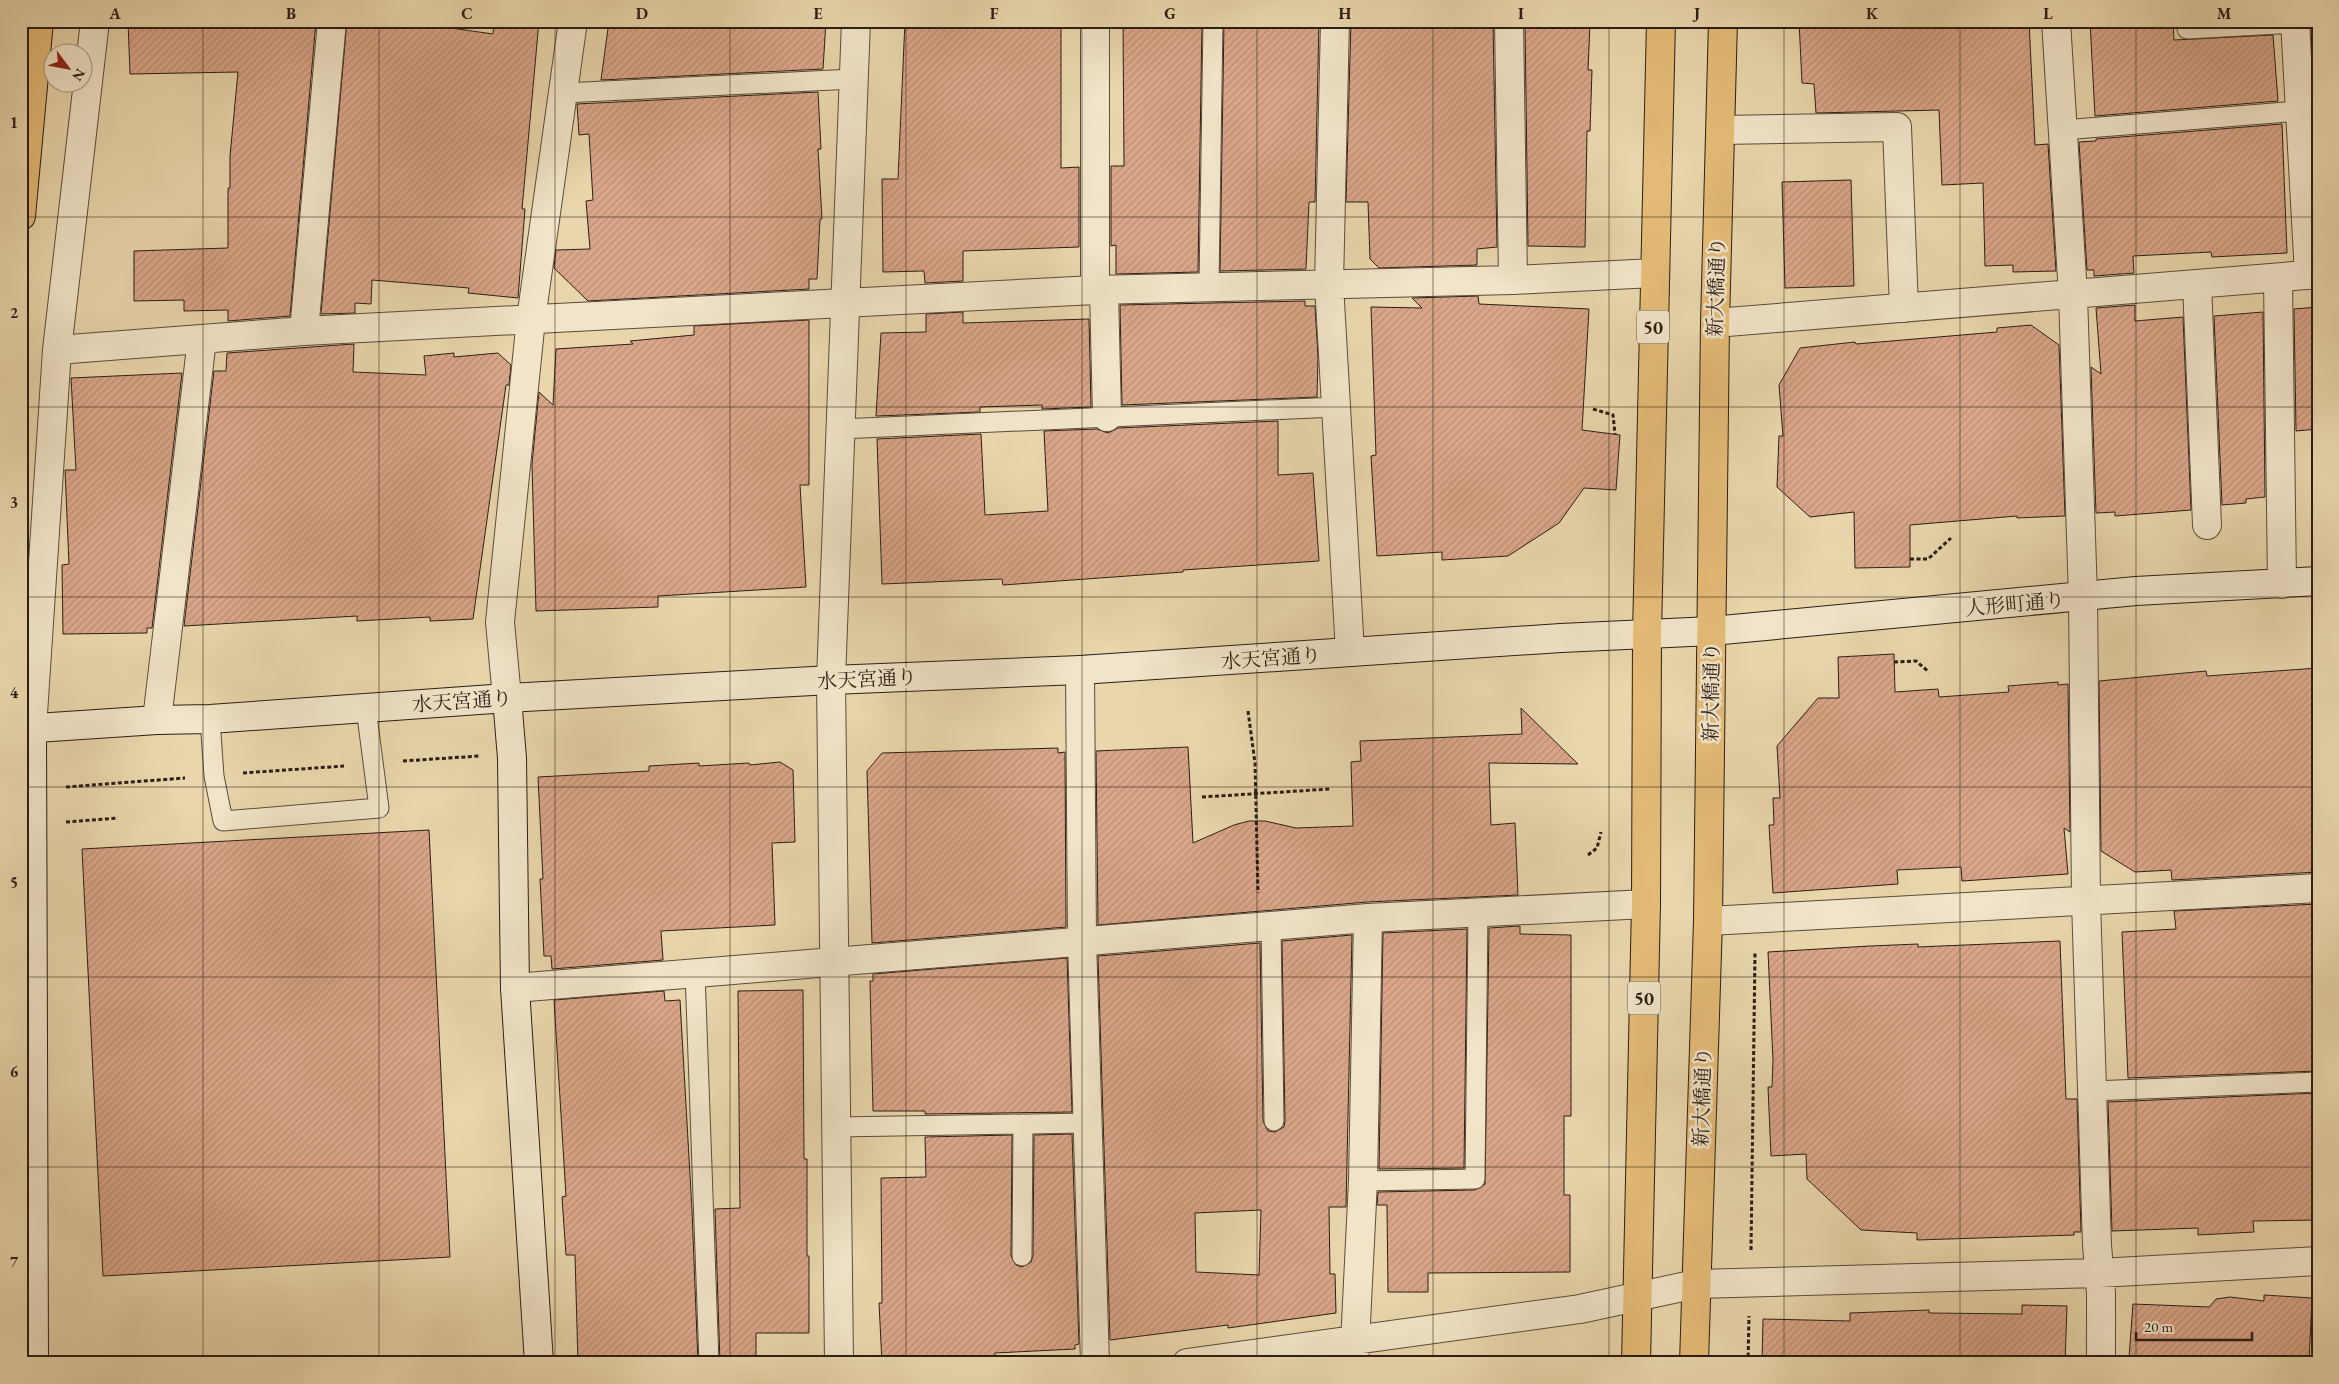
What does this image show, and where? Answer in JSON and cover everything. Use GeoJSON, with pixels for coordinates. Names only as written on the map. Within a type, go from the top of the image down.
{"type":"FeatureCollection","features":[{"type":"Feature","properties":{"kind":"main road"},"geometry":{"type":"LineString","coordinates":[[21,216],[39,21]]}},
{"type":"Feature","properties":{"kind":"main road"},"geometry":{"type":"LineString","coordinates":[[21,138],[54,21]]}},
{"type":"Feature","properties":{"kind":"main road","name":"50"},"geometry":{"type":"LineString","coordinates":[[1636,1363],[1646,904],[1647,634],[1661,21]]}},
{"type":"Feature","properties":{"kind":"main road","name":"新大橋通り"},"geometry":{"type":"LineString","coordinates":[[1694,1363],[1708,921],[1715,324],[1722,130],[1723,21]]}},
{"type":"Feature","properties":{"kind":"street"},"geometry":{"type":"LineString","coordinates":[[34,1363],[27,729],[57,350],[95,21]]}},
{"type":"Feature","properties":{"kind":"street"},"geometry":{"type":"LineString","coordinates":[[304,331],[332,21]]}},
{"type":"Feature","properties":{"kind":"street"},"geometry":{"type":"LineString","coordinates":[[539,1363],[514,988],[512,758],[500,622],[531,319],[573,21]]}},
{"type":"Feature","properties":{"kind":"street"},"geometry":{"type":"LineString","coordinates":[[839,1363],[831,680],[856,21]]}},
{"type":"Feature","properties":{"kind":"street"},"geometry":{"type":"LineString","coordinates":[[1095,21],[1100,290],[1107,417]]}},
{"type":"Feature","properties":{"kind":"street"},"geometry":{"type":"LineString","coordinates":[[1335,21],[1329,284],[1350,652]]}},
{"type":"Feature","properties":{"kind":"street"},"geometry":{"type":"LineString","coordinates":[[1509,21],[1513,280]]}},
{"type":"Feature","properties":{"kind":"street"},"geometry":{"type":"LineString","coordinates":[[2056,21],[2073,295],[2083,597],[2086,901],[2101,1363]]}},
{"type":"Feature","properties":{"kind":"street"},"geometry":{"type":"LineString","coordinates":[[1715,324],[2313,274],[2311,179],[2299,110],[2301,36]]}},
{"type":"Feature","properties":{"kind":"street"},"geometry":{"type":"LineString","coordinates":[[1722,130],[1897,127],[1904,308]]}},
{"type":"Feature","properties":{"kind":"street"},"geometry":{"type":"LineString","coordinates":[[57,350],[304,331],[1100,290],[1513,280],[1654,273]]}},
{"type":"Feature","properties":{"kind":"street"},"geometry":{"type":"LineString","coordinates":[[2278,278],[2282,584]]}},
{"type":"Feature","properties":{"kind":"street"},"geometry":{"type":"LineString","coordinates":[[2197,284],[2207,526]]}},
{"type":"Feature","properties":{"kind":"street"},"geometry":{"type":"LineString","coordinates":[[157,720],[202,339]]}},
{"type":"Feature","properties":{"kind":"street","name":"人形町通り"},"geometry":{"type":"LineString","coordinates":[[1712,631],[2136,591],[2318,581]]}},
{"type":"Feature","properties":{"kind":"street","name":"水天宮通り"},"geometry":{"type":"LineString","coordinates":[[27,729],[157,720],[210,719],[507,698],[831,680],[1080,670],[1712,631]]}},
{"type":"Feature","properties":{"kind":"street"},"geometry":{"type":"LineString","coordinates":[[1080,670],[1082,941],[1095,1363]]}},
{"type":"Feature","properties":{"kind":"street"},"geometry":{"type":"LineString","coordinates":[[1708,921],[1755,920],[2318,888]]}},
{"type":"Feature","properties":{"kind":"street"},"geometry":{"type":"LineString","coordinates":[[514,988],[834,960],[1368,918],[1646,904]]}},
{"type":"Feature","properties":{"kind":"street"},"geometry":{"type":"LineString","coordinates":[[1354,1352],[1363,1181],[1368,918]]}},
{"type":"Feature","properties":{"kind":"street"},"geometry":{"type":"LineString","coordinates":[[1188,1363],[1354,1352],[1580,1309],[1696,1284],[1751,1284],[2099,1273],[2318,1261]]}},
{"type":"Feature","properties":{"kind":"lane"},"geometry":{"type":"LineString","coordinates":[[1209,287],[1213,21]]}},
{"type":"Feature","properties":{"kind":"lane"},"geometry":{"type":"LineString","coordinates":[[2186,29],[2301,36]]}},
{"type":"Feature","properties":{"kind":"lane"},"geometry":{"type":"LineString","coordinates":[[563,93],[853,79]]}},
{"type":"Feature","properties":{"kind":"lane"},"geometry":{"type":"LineString","coordinates":[[2063,130],[2299,110]]}},
{"type":"Feature","properties":{"kind":"lane"},"geometry":{"type":"LineString","coordinates":[[840,429],[1336,407]]}},
{"type":"Feature","properties":{"kind":"lane"},"geometry":{"type":"LineString","coordinates":[[210,719],[214,776],[223,821],[379,808],[366,708]]}},
{"type":"Feature","properties":{"kind":"lane"},"geometry":{"type":"LineString","coordinates":[[1363,1181],[1474,1179],[1478,913]]}},
{"type":"Feature","properties":{"kind":"lane"},"geometry":{"type":"LineString","coordinates":[[1271,926],[1274,1121]]}},
{"type":"Feature","properties":{"kind":"lane"},"geometry":{"type":"LineString","coordinates":[[695,972],[709,1363]]}},
{"type":"Feature","properties":{"kind":"lane"},"geometry":{"type":"LineString","coordinates":[[2092,1091],[2318,1082]]}},
{"type":"Feature","properties":{"kind":"lane"},"geometry":{"type":"LineString","coordinates":[[836,1127],[1088,1123]]}},
{"type":"Feature","properties":{"kind":"lane"},"geometry":{"type":"LineString","coordinates":[[1022,1256],[1023,1124]]}},
{"type":"Feature","properties":{"kind":"path"},"geometry":{"type":"LineString","coordinates":[[1594,409],[1613,415],[1615,434]]}},
{"type":"Feature","properties":{"kind":"path"},"geometry":{"type":"LineString","coordinates":[[1910,558],[1928,559],[1951,538]]}},
{"type":"Feature","properties":{"kind":"path"},"geometry":{"type":"LineString","coordinates":[[1894,662],[1916,661],[1929,672]]}},
{"type":"Feature","properties":{"kind":"path"},"geometry":{"type":"LineString","coordinates":[[1248,711],[1255,763],[1254,794],[1258,894],[1248,895]]}},
{"type":"Feature","properties":{"kind":"path"},"geometry":{"type":"LineString","coordinates":[[62,787],[469,756]]}},
{"type":"Feature","properties":{"kind":"path"},"geometry":{"type":"LineString","coordinates":[[1202,797],[1330,789]]}},
{"type":"Feature","properties":{"kind":"path"},"geometry":{"type":"LineString","coordinates":[[58,822],[118,818]]}},
{"type":"Feature","properties":{"kind":"path"},"geometry":{"type":"LineString","coordinates":[[1588,855],[1597,848],[1601,832]]}},
{"type":"Feature","properties":{"kind":"path"},"geometry":{"type":"LineString","coordinates":[[1748,1363],[1751,1284],[1755,920]]}},
{"type":"Feature","properties":{"kind":"building"},"geometry":{"type":"Polygon","coordinates":[[[128,21],[316,21],[290,316],[228,321],[228,310],[184,311],[184,300],[134,301],[134,251],[228,248],[228,188],[230,188],[230,156],[238,72],[130,74],[128,21]]]}},
{"type":"Feature","properties":{"kind":"building"},"geometry":{"type":"Polygon","coordinates":[[[347,21],[403,21],[493,34],[494,21],[539,21],[522,209],[525,209],[518,298],[468,293],[469,288],[372,280],[371,304],[355,303],[355,313],[321,314],[347,21]]]}},
{"type":"Feature","properties":{"kind":"building"},"geometry":{"type":"Polygon","coordinates":[[[609,21],[826,21],[823,69],[601,80],[609,21]]]}},
{"type":"Feature","properties":{"kind":"building"},"geometry":{"type":"Polygon","coordinates":[[[905,21],[1061,21],[1061,168],[1079,167],[1079,247],[963,251],[963,281],[925,283],[924,271],[883,272],[882,179],[898,179],[905,21]]]}},
{"type":"Feature","properties":{"kind":"building"},"geometry":{"type":"Polygon","coordinates":[[[1123,21],[1202,21],[1198,272],[1116,274],[1116,245],[1111,246],[1111,166],[1124,166],[1123,21]]]}},
{"type":"Feature","properties":{"kind":"building"},"geometry":{"type":"Polygon","coordinates":[[[1224,21],[1319,21],[1315,202],[1309,202],[1306,269],[1220,271],[1224,21]]]}},
{"type":"Feature","properties":{"kind":"building"},"geometry":{"type":"Polygon","coordinates":[[[1351,21],[1493,21],[1497,247],[1477,249],[1477,265],[1379,268],[1370,259],[1368,202],[1346,202],[1351,21]]]}},
{"type":"Feature","properties":{"kind":"building"},"geometry":{"type":"Polygon","coordinates":[[[1799,21],[2029,21],[2035,145],[2048,144],[2056,271],[2013,272],[2013,265],[1985,266],[1983,183],[1942,185],[1939,110],[1816,113],[1814,84],[1802,83],[1799,21]]]}},
{"type":"Feature","properties":{"kind":"building"},"geometry":{"type":"Polygon","coordinates":[[[2090,21],[2173,21],[2174,40],[2273,35],[2278,101],[2095,116],[2090,21]]]}},
{"type":"Feature","properties":{"kind":"building"},"geometry":{"type":"Polygon","coordinates":[[[1525,22],[1590,24],[1588,70],[1592,70],[1590,131],[1587,131],[1585,247],[1528,246],[1525,22]]]}},
{"type":"Feature","properties":{"kind":"building"},"geometry":{"type":"Polygon","coordinates":[[[818,92],[821,149],[818,149],[822,219],[820,219],[817,279],[809,279],[809,289],[588,301],[554,268],[556,250],[590,249],[586,201],[593,200],[589,134],[579,135],[577,104],[818,92]]]}},
{"type":"Feature","properties":{"kind":"building"},"geometry":{"type":"Polygon","coordinates":[[[2282,124],[2287,253],[2212,257],[2211,252],[2133,256],[2134,273],[2094,276],[2094,270],[2087,270],[2079,142],[2282,124]]]}},
{"type":"Feature","properties":{"kind":"building"},"geometry":{"type":"Polygon","coordinates":[[[1851,180],[1854,286],[1785,288],[1782,182],[1851,180]]]}},
{"type":"Feature","properties":{"kind":"building"},"geometry":{"type":"Polygon","coordinates":[[[1478,296],[1479,304],[1589,309],[1582,430],[1620,435],[1616,490],[1584,488],[1559,523],[1508,556],[1442,560],[1442,552],[1377,556],[1371,456],[1376,455],[1371,307],[1422,308],[1412,298],[1478,296]]]}},
{"type":"Feature","properties":{"kind":"building"},"geometry":{"type":"Polygon","coordinates":[[[1305,301],[1305,306],[1315,306],[1318,357],[1317,397],[1122,405],[1120,305],[1305,301]]]}},
{"type":"Feature","properties":{"kind":"building"},"geometry":{"type":"Polygon","coordinates":[[[2135,305],[2135,321],[2183,317],[2191,510],[2115,516],[2115,512],[2096,513],[2091,367],[2101,374],[2096,308],[2135,305]]]}},
{"type":"Feature","properties":{"kind":"building"},"geometry":{"type":"Polygon","coordinates":[[[2318,307],[2318,429],[2296,431],[2294,309],[2318,307]]]}},
{"type":"Feature","properties":{"kind":"building"},"geometry":{"type":"Polygon","coordinates":[[[963,312],[963,323],[1089,319],[1091,407],[1042,409],[1042,405],[980,407],[980,412],[876,416],[881,333],[926,332],[926,314],[963,312]]]}},
{"type":"Feature","properties":{"kind":"building"},"geometry":{"type":"Polygon","coordinates":[[[2263,312],[2265,497],[2246,499],[2246,503],[2222,505],[2214,316],[2263,312]]]}},
{"type":"Feature","properties":{"kind":"building"},"geometry":{"type":"Polygon","coordinates":[[[809,320],[809,485],[800,485],[806,587],[658,596],[658,607],[536,611],[532,464],[539,392],[553,405],[556,349],[633,344],[630,341],[694,335],[694,326],[809,320]]]}},
{"type":"Feature","properties":{"kind":"building"},"geometry":{"type":"Polygon","coordinates":[[[2031,325],[2059,345],[2065,516],[2017,518],[2017,516],[1910,525],[1910,567],[1855,568],[1854,512],[1810,517],[1777,487],[1779,436],[1783,436],[1779,385],[1800,348],[1855,342],[1856,344],[1997,332],[1997,328],[2031,325]]]}},
{"type":"Feature","properties":{"kind":"building"},"geometry":{"type":"Polygon","coordinates":[[[354,344],[353,372],[426,375],[424,356],[454,353],[454,357],[498,353],[511,365],[509,385],[506,385],[473,619],[430,621],[430,617],[357,621],[357,616],[184,626],[214,371],[226,371],[227,353],[354,344]]]}},
{"type":"Feature","properties":{"kind":"building"},"geometry":{"type":"Polygon","coordinates":[[[182,373],[152,628],[147,628],[147,633],[63,634],[62,565],[69,564],[65,470],[76,470],[71,378],[182,373]]]}},
{"type":"Feature","properties":{"kind":"building"},"geometry":{"type":"Polygon","coordinates":[[[1278,421],[1278,475],[1313,473],[1319,561],[1003,585],[1002,579],[882,584],[877,439],[981,434],[985,515],[1048,511],[1044,431],[1097,429],[1108,433],[1118,428],[1278,421]]]}},
{"type":"Feature","properties":{"kind":"building"},"geometry":{"type":"Polygon","coordinates":[[[1894,654],[1895,692],[1938,689],[1939,697],[2009,692],[2008,686],[2058,682],[2058,685],[2068,684],[2070,832],[2064,828],[2068,874],[1962,881],[1961,867],[1897,870],[1898,884],[1773,893],[1769,825],[1774,825],[1773,798],[1780,798],[1777,746],[1818,698],[1839,698],[1838,657],[1894,654]]]}},
{"type":"Feature","properties":{"kind":"building"},"geometry":{"type":"Polygon","coordinates":[[[2318,668],[2318,872],[2172,880],[2171,870],[2135,872],[2101,851],[2099,681],[2206,671],[2207,676],[2318,668]]]}},
{"type":"Feature","properties":{"kind":"building"},"geometry":{"type":"Polygon","coordinates":[[[1521,708],[1578,764],[1489,763],[1491,825],[1515,823],[1518,895],[1367,902],[1098,925],[1096,751],[1188,747],[1193,843],[1234,825],[1249,821],[1265,821],[1296,828],[1353,826],[1351,762],[1361,761],[1360,741],[1522,734],[1521,708]]]}},
{"type":"Feature","properties":{"kind":"building"},"geometry":{"type":"Polygon","coordinates":[[[1058,748],[1058,753],[1065,752],[1066,927],[872,943],[867,771],[882,753],[1058,748]]]}},
{"type":"Feature","properties":{"kind":"building"},"geometry":{"type":"Polygon","coordinates":[[[780,762],[793,770],[795,842],[772,843],[775,925],[661,931],[663,960],[552,969],[551,956],[544,956],[540,879],[543,879],[538,777],[649,771],[649,766],[699,763],[699,766],[749,763],[750,765],[780,762]]]}},
{"type":"Feature","properties":{"kind":"building"},"geometry":{"type":"Polygon","coordinates":[[[429,830],[450,1257],[103,1276],[82,849],[429,830]]]}},
{"type":"Feature","properties":{"kind":"building"},"geometry":{"type":"Polygon","coordinates":[[[2318,904],[2318,1071],[2128,1078],[2122,932],[2176,929],[2174,911],[2318,904]]]}},
{"type":"Feature","properties":{"kind":"building"},"geometry":{"type":"Polygon","coordinates":[[[1520,926],[1520,934],[1571,935],[1571,1116],[1564,1116],[1564,1195],[1570,1195],[1570,1272],[1428,1273],[1428,1292],[1388,1292],[1387,1205],[1377,1205],[1378,1192],[1475,1190],[1485,1184],[1489,928],[1520,926]]]}},
{"type":"Feature","properties":{"kind":"building"},"geometry":{"type":"Polygon","coordinates":[[[1467,929],[1464,1168],[1379,1169],[1383,933],[1467,929]]]}},
{"type":"Feature","properties":{"kind":"building"},"geometry":{"type":"Polygon","coordinates":[[[1352,935],[1346,1207],[1329,1207],[1330,1274],[1335,1274],[1336,1313],[1228,1328],[1228,1325],[1110,1340],[1098,956],[1260,943],[1263,1121],[1268,1131],[1275,1132],[1284,1127],[1285,1121],[1282,941],[1352,935]],[[1261,1210],[1195,1213],[1196,1272],[1259,1275],[1261,1210]]]}},
{"type":"Feature","properties":{"kind":"building"},"geometry":{"type":"Polygon","coordinates":[[[2060,941],[2066,1099],[2077,1099],[2081,1232],[2074,1232],[2074,1235],[1917,1240],[1917,1233],[1861,1230],[1807,1179],[1806,1154],[1771,1156],[1768,1087],[1772,1087],[1773,1060],[1768,952],[1918,944],[1918,947],[2060,941]]]}},
{"type":"Feature","properties":{"kind":"building"},"geometry":{"type":"Polygon","coordinates":[[[1067,958],[1072,1112],[925,1114],[925,1111],[873,1111],[870,981],[873,981],[873,974],[1067,958]]]}},
{"type":"Feature","properties":{"kind":"building"},"geometry":{"type":"Polygon","coordinates":[[[803,990],[804,1159],[807,1159],[809,1333],[756,1333],[756,1363],[720,1363],[715,1209],[740,1208],[738,991],[803,990]]]}},
{"type":"Feature","properties":{"kind":"building"},"geometry":{"type":"Polygon","coordinates":[[[664,991],[665,1001],[680,1000],[692,1210],[698,1363],[578,1363],[575,1255],[566,1255],[562,1197],[566,1196],[554,1000],[664,991]]]}},
{"type":"Feature","properties":{"kind":"building"},"geometry":{"type":"Polygon","coordinates":[[[2318,1093],[2318,1220],[2253,1221],[2254,1232],[2198,1235],[2198,1228],[2112,1231],[2108,1102],[2318,1093]]]}},
{"type":"Feature","properties":{"kind":"building"},"geometry":{"type":"Polygon","coordinates":[[[1072,1134],[1079,1344],[1075,1345],[1075,1349],[995,1353],[995,1360],[970,1363],[882,1363],[879,1303],[882,1303],[881,1178],[926,1177],[925,1137],[1012,1135],[1011,1256],[1016,1265],[1022,1267],[1031,1262],[1033,1256],[1034,1135],[1072,1134]]]}},
{"type":"Feature","properties":{"kind":"building"},"geometry":{"type":"Polygon","coordinates":[[[2264,1295],[2312,1298],[2309,1363],[2209,1363],[2129,1358],[2133,1304],[2209,1307],[2216,1299],[2230,1297],[2264,1301],[2264,1295]]]}},
{"type":"Feature","properties":{"kind":"building"},"geometry":{"type":"Polygon","coordinates":[[[2022,1305],[2067,1306],[2065,1363],[1762,1363],[1763,1319],[1850,1321],[1850,1313],[1929,1310],[1929,1313],[2022,1314],[2022,1305]]]}}]}
